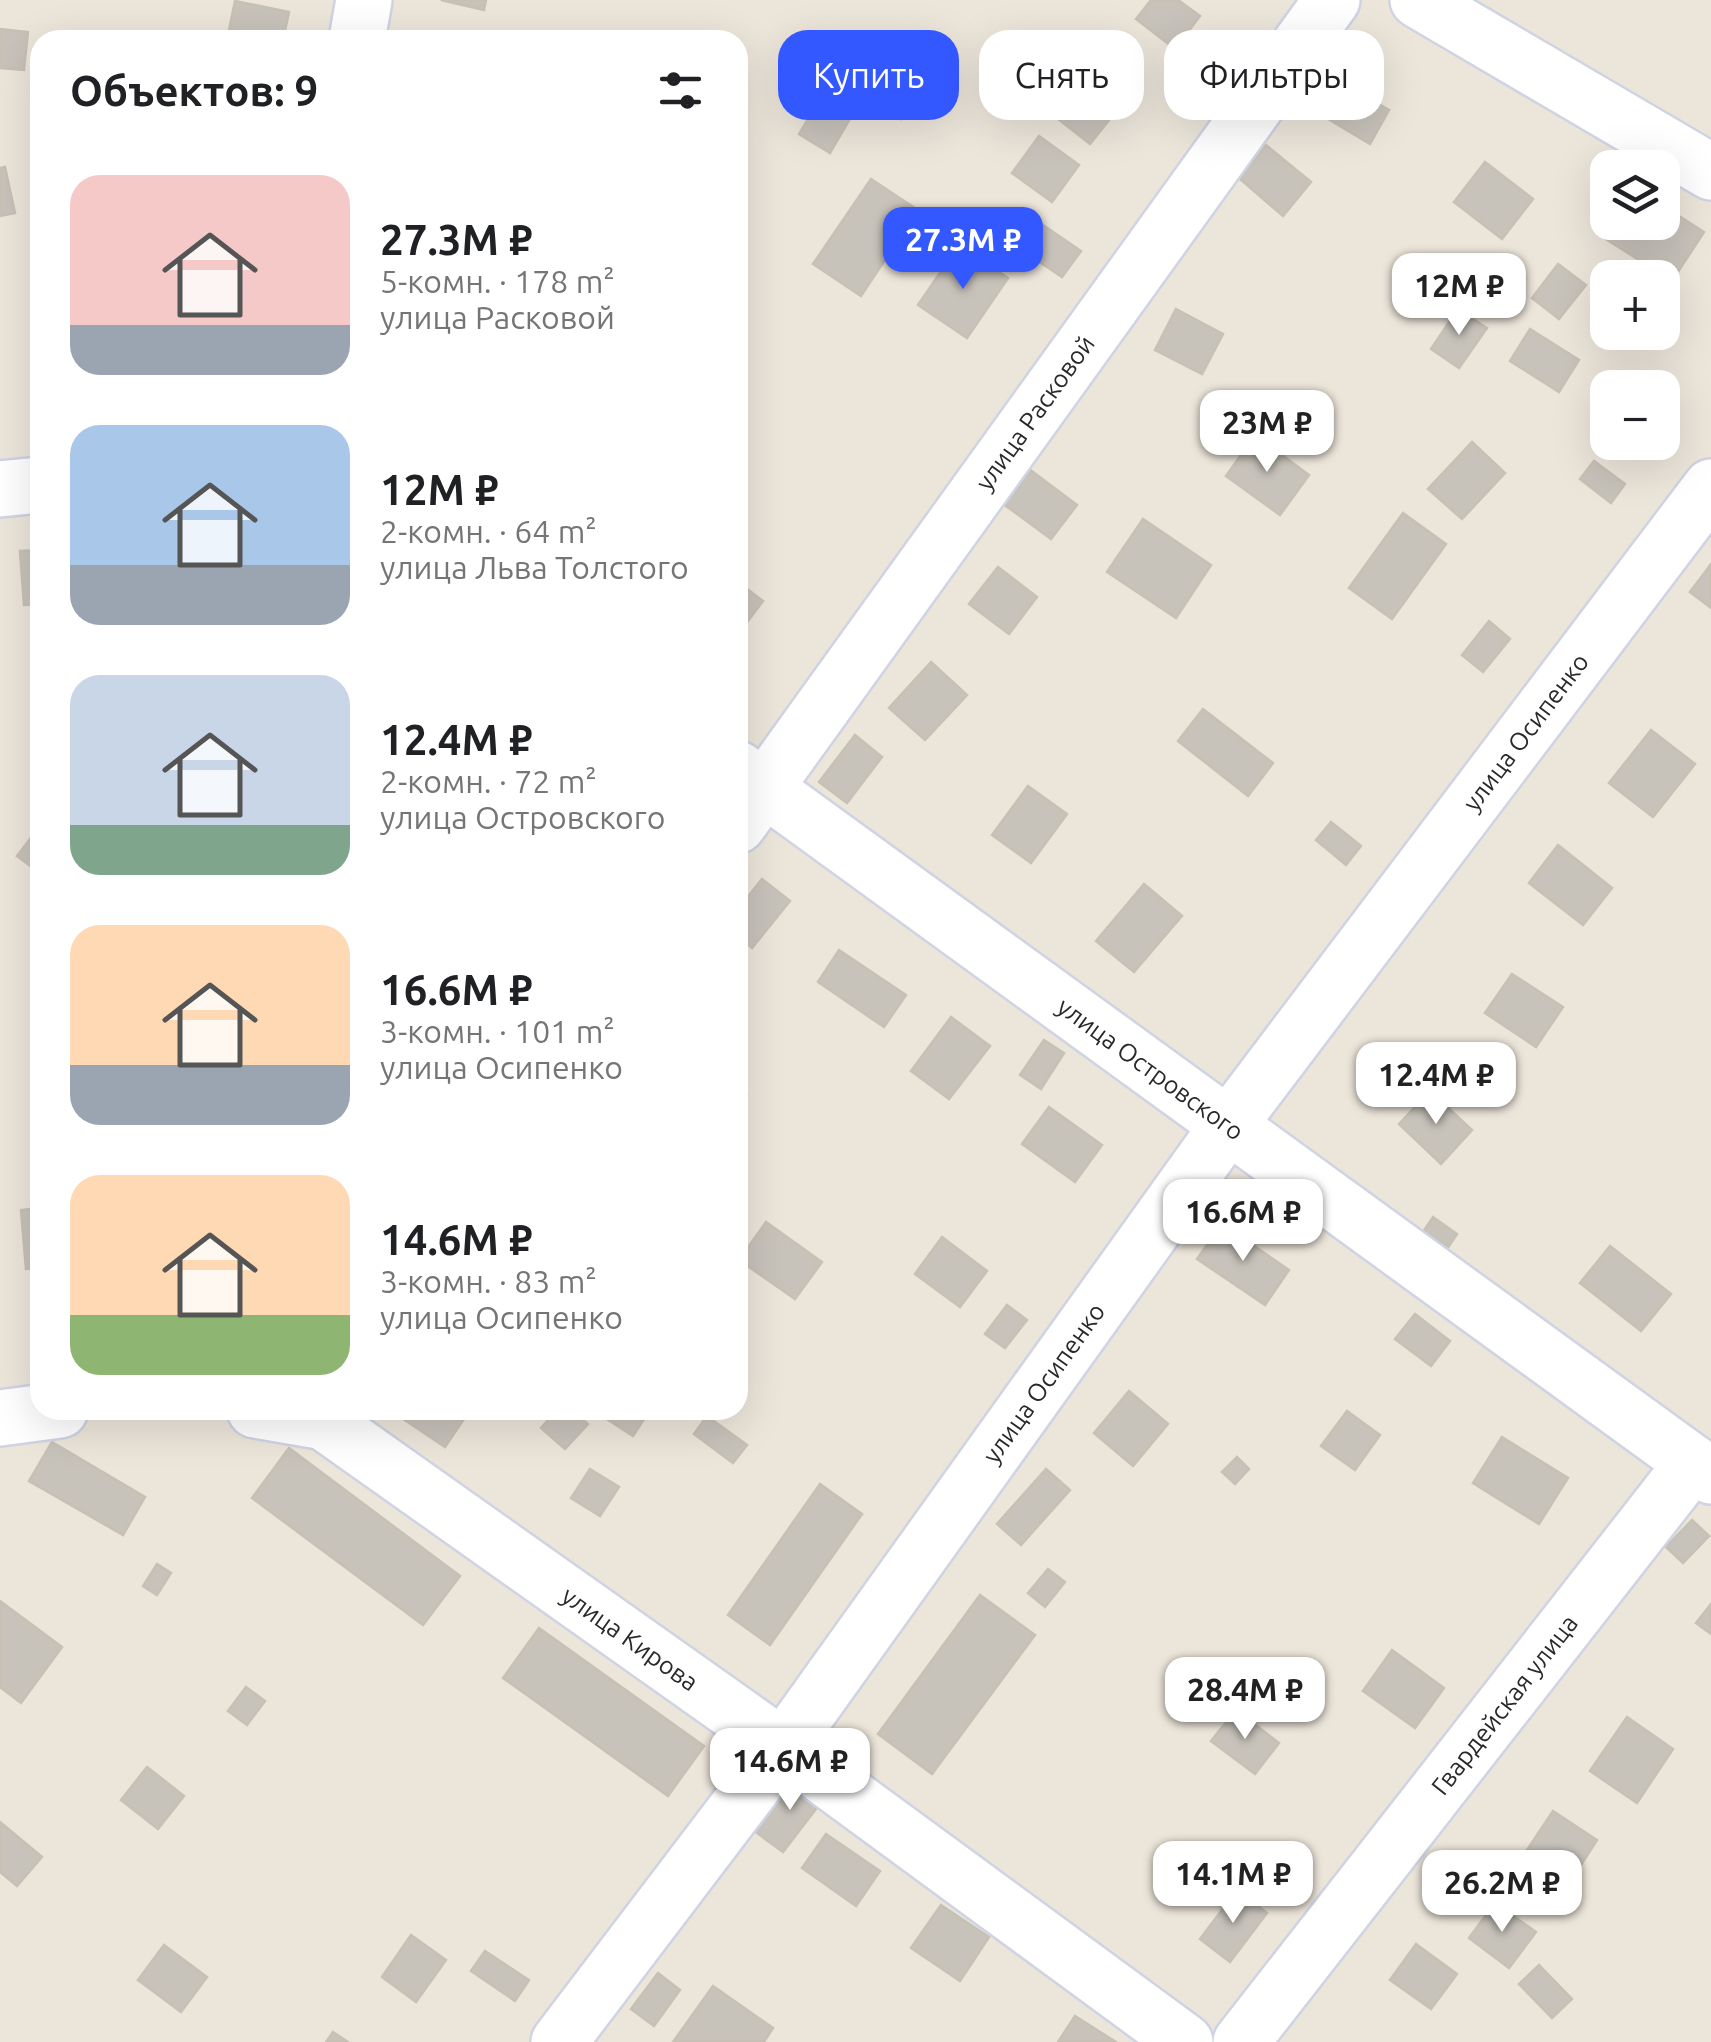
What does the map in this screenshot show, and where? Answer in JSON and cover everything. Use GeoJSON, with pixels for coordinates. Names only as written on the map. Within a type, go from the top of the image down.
{"type":"FeatureCollection","features":[{"type":"Feature","properties":{"kind":"street"},"geometry":{"type":"LineString","coordinates":[[359,30],[364,0]]}},
{"type":"Feature","properties":{"kind":"street","name":"улица Расковой"},"geometry":{"type":"LineString","coordinates":[[748,790],[1332,0]]}},
{"type":"Feature","properties":{"kind":"street"},"geometry":{"type":"LineString","coordinates":[[1418,0],[1711,172]]}},
{"type":"Feature","properties":{"kind":"street"},"geometry":{"type":"LineString","coordinates":[[0,489],[30,486]]}},
{"type":"Feature","properties":{"kind":"street","name":"улица Осипенко"},"geometry":{"type":"LineString","coordinates":[[560,2042],[783,1746],[1227,1127],[1711,487]]}},
{"type":"Feature","properties":{"kind":"street","name":"улица Островского"},"geometry":{"type":"LineString","coordinates":[[748,794],[1227,1127],[1702,1470]]}},
{"type":"Feature","properties":{"kind":"street"},"geometry":{"type":"LineString","coordinates":[[0,1418],[30,1414]]}},
{"type":"Feature","properties":{"kind":"street","name":"улица Кирова"},"geometry":{"type":"LineString","coordinates":[[334,1420],[1185,2042]]}},
{"type":"Feature","properties":{"kind":"street","name":"Гвардейская улица"},"geometry":{"type":"LineString","coordinates":[[1241,2042],[1702,1470]]}},
{"type":"Feature","properties":{"kind":"building"},"geometry":{"type":"Polygon","coordinates":[[[441,0],[486,0],[484,10],[441,0]]]}},
{"type":"Feature","properties":{"kind":"building"},"geometry":{"type":"Polygon","coordinates":[[[1151,0],[1178,0],[1200,16],[1189,30],[1164,30],[1164,41],[1136,19],[1151,0]]]}},
{"type":"Feature","properties":{"kind":"building"},"geometry":{"type":"Polygon","coordinates":[[[235,1],[289,12],[285,30],[229,30],[235,1]]]}},
{"type":"Feature","properties":{"kind":"building"},"geometry":{"type":"Polygon","coordinates":[[[0,29],[28,32],[24,70],[0,68],[0,29]]]}},
{"type":"Feature","properties":{"kind":"building"},"geometry":{"type":"Polygon","coordinates":[[[807,120],[849,120],[830,153],[799,134],[807,120]]]}},
{"type":"Feature","properties":{"kind":"building"},"geometry":{"type":"Polygon","coordinates":[[[1060,120],[1109,120],[1090,144],[1060,120]]]}},
{"type":"Feature","properties":{"kind":"building"},"geometry":{"type":"Polygon","coordinates":[[[1330,120],[1383,120],[1370,144],[1330,120]]]}},
{"type":"Feature","properties":{"kind":"building"},"geometry":{"type":"Polygon","coordinates":[[[1039,136],[1079,165],[1052,202],[1012,173],[1039,136]]]}},
{"type":"Feature","properties":{"kind":"building"},"geometry":{"type":"Polygon","coordinates":[[[1266,145],[1311,182],[1283,216],[1239,178],[1266,145]]]}},
{"type":"Feature","properties":{"kind":"building"},"geometry":{"type":"Polygon","coordinates":[[[1485,162],[1533,199],[1502,239],[1454,202],[1485,162]]]}},
{"type":"Feature","properties":{"kind":"building"},"geometry":{"type":"Polygon","coordinates":[[[5,167],[15,213],[0,216],[0,168],[5,167]]]}},
{"type":"Feature","properties":{"kind":"building"},"geometry":{"type":"Polygon","coordinates":[[[871,179],[918,210],[861,296],[813,264],[871,179]]]}},
{"type":"Feature","properties":{"kind":"building"},"geometry":{"type":"Polygon","coordinates":[[[1680,217],[1704,232],[1680,269],[1680,260],[1639,260],[1608,240],[1680,240],[1680,217]]]}},
{"type":"Feature","properties":{"kind":"building"},"geometry":{"type":"Polygon","coordinates":[[[1043,225],[1081,251],[1062,277],[1025,252],[1043,225]]]}},
{"type":"Feature","properties":{"kind":"building"},"geometry":{"type":"Polygon","coordinates":[[[959,245],[1008,278],[967,338],[918,305],[959,245]]]}},
{"type":"Feature","properties":{"kind":"building"},"geometry":{"type":"Polygon","coordinates":[[[1558,264],[1586,285],[1559,319],[1532,298],[1558,264]]]}},
{"type":"Feature","properties":{"kind":"building"},"geometry":{"type":"Polygon","coordinates":[[[1176,309],[1223,334],[1202,374],[1155,350],[1176,309]]]}},
{"type":"Feature","properties":{"kind":"building"},"geometry":{"type":"Polygon","coordinates":[[[1458,309],[1487,328],[1459,368],[1431,349],[1458,309]]]}},
{"type":"Feature","properties":{"kind":"building"},"geometry":{"type":"Polygon","coordinates":[[[1530,329],[1579,360],[1559,392],[1510,361],[1530,329]]]}},
{"type":"Feature","properties":{"kind":"building"},"geometry":{"type":"Polygon","coordinates":[[[1255,435],[1309,475],[1280,515],[1226,476],[1255,435]]]}},
{"type":"Feature","properties":{"kind":"building"},"geometry":{"type":"Polygon","coordinates":[[[1472,442],[1505,473],[1462,519],[1428,489],[1472,442]]]}},
{"type":"Feature","properties":{"kind":"building"},"geometry":{"type":"Polygon","coordinates":[[[1594,461],[1625,484],[1611,503],[1580,479],[1594,461]]]}},
{"type":"Feature","properties":{"kind":"building"},"geometry":{"type":"Polygon","coordinates":[[[1029,469],[1077,505],[1051,539],[1002,503],[1029,469]]]}},
{"type":"Feature","properties":{"kind":"building"},"geometry":{"type":"Polygon","coordinates":[[[1403,513],[1446,544],[1392,619],[1349,588],[1403,513]]]}},
{"type":"Feature","properties":{"kind":"building"},"geometry":{"type":"Polygon","coordinates":[[[1143,519],[1211,565],[1176,618],[1107,572],[1143,519]]]}},
{"type":"Feature","properties":{"kind":"building"},"geometry":{"type":"Polygon","coordinates":[[[30,550],[30,605],[24,605],[20,551],[30,550]]]}},
{"type":"Feature","properties":{"kind":"building"},"geometry":{"type":"Polygon","coordinates":[[[1711,564],[1711,608],[1690,592],[1711,564]]]}},
{"type":"Feature","properties":{"kind":"building"},"geometry":{"type":"Polygon","coordinates":[[[998,567],[1037,597],[1009,634],[969,604],[998,567]]]}},
{"type":"Feature","properties":{"kind":"building"},"geometry":{"type":"Polygon","coordinates":[[[748,590],[763,601],[748,621],[748,590]]]}},
{"type":"Feature","properties":{"kind":"building"},"geometry":{"type":"Polygon","coordinates":[[[1489,621],[1510,639],[1483,672],[1462,655],[1489,621]]]}},
{"type":"Feature","properties":{"kind":"building"},"geometry":{"type":"Polygon","coordinates":[[[931,662],[967,695],[925,740],[889,708],[931,662]]]}},
{"type":"Feature","properties":{"kind":"building"},"geometry":{"type":"Polygon","coordinates":[[[1203,709],[1273,763],[1248,796],[1178,741],[1203,709]]]}},
{"type":"Feature","properties":{"kind":"building"},"geometry":{"type":"Polygon","coordinates":[[[1651,730],[1695,764],[1653,817],[1609,783],[1651,730]]]}},
{"type":"Feature","properties":{"kind":"building"},"geometry":{"type":"Polygon","coordinates":[[[855,735],[882,757],[847,803],[819,782],[855,735]]]}},
{"type":"Feature","properties":{"kind":"building"},"geometry":{"type":"Polygon","coordinates":[[[1028,786],[1067,814],[1031,863],[992,835],[1028,786]]]}},
{"type":"Feature","properties":{"kind":"building"},"geometry":{"type":"Polygon","coordinates":[[[1331,822],[1361,846],[1346,865],[1316,840],[1331,822]]]}},
{"type":"Feature","properties":{"kind":"building"},"geometry":{"type":"Polygon","coordinates":[[[30,839],[30,866],[17,856],[30,839]]]}},
{"type":"Feature","properties":{"kind":"building"},"geometry":{"type":"Polygon","coordinates":[[[1558,845],[1612,888],[1583,925],[1529,883],[1558,845]]]}},
{"type":"Feature","properties":{"kind":"building"},"geometry":{"type":"Polygon","coordinates":[[[762,879],[790,901],[752,948],[748,945],[748,896],[762,879]]]}},
{"type":"Feature","properties":{"kind":"building"},"geometry":{"type":"Polygon","coordinates":[[[1144,884],[1182,916],[1134,972],[1096,941],[1144,884]]]}},
{"type":"Feature","properties":{"kind":"building"},"geometry":{"type":"Polygon","coordinates":[[[839,950],[906,995],[884,1027],[818,982],[839,950]]]}},
{"type":"Feature","properties":{"kind":"building"},"geometry":{"type":"Polygon","coordinates":[[[1512,974],[1563,1007],[1536,1047],[1485,1013],[1512,974]]]}},
{"type":"Feature","properties":{"kind":"building"},"geometry":{"type":"Polygon","coordinates":[[[951,1017],[990,1046],[949,1099],[911,1071],[951,1017]]]}},
{"type":"Feature","properties":{"kind":"building"},"geometry":{"type":"Polygon","coordinates":[[[1044,1040],[1064,1053],[1041,1089],[1020,1075],[1044,1040]]]}},
{"type":"Feature","properties":{"kind":"building"},"geometry":{"type":"Polygon","coordinates":[[[1430,1091],[1472,1130],[1441,1164],[1399,1124],[1430,1091]]]}},
{"type":"Feature","properties":{"kind":"building"},"geometry":{"type":"Polygon","coordinates":[[[1049,1107],[1102,1145],[1075,1182],[1022,1144],[1049,1107]]]}},
{"type":"Feature","properties":{"kind":"building"},"geometry":{"type":"Polygon","coordinates":[[[30,1209],[30,1269],[26,1269],[21,1210],[30,1209]]]}},
{"type":"Feature","properties":{"kind":"building"},"geometry":{"type":"Polygon","coordinates":[[[1433,1217],[1457,1234],[1443,1255],[1419,1238],[1433,1217]]]}},
{"type":"Feature","properties":{"kind":"building"},"geometry":{"type":"Polygon","coordinates":[[[766,1222],[822,1262],[795,1299],[748,1266],[748,1247],[766,1222]]]}},
{"type":"Feature","properties":{"kind":"building"},"geometry":{"type":"Polygon","coordinates":[[[1222,1224],[1289,1270],[1265,1305],[1197,1259],[1222,1224]]]}},
{"type":"Feature","properties":{"kind":"building"},"geometry":{"type":"Polygon","coordinates":[[[942,1237],[987,1271],[960,1307],[915,1274],[942,1237]]]}},
{"type":"Feature","properties":{"kind":"building"},"geometry":{"type":"Polygon","coordinates":[[[1610,1246],[1671,1294],[1641,1331],[1580,1283],[1610,1246]]]}},
{"type":"Feature","properties":{"kind":"building"},"geometry":{"type":"Polygon","coordinates":[[[1007,1305],[1027,1320],[1005,1348],[985,1334],[1007,1305]]]}},
{"type":"Feature","properties":{"kind":"building"},"geometry":{"type":"Polygon","coordinates":[[[1415,1314],[1450,1341],[1431,1366],[1395,1339],[1415,1314]]]}},
{"type":"Feature","properties":{"kind":"building"},"geometry":{"type":"Polygon","coordinates":[[[1129,1391],[1168,1424],[1133,1466],[1094,1433],[1129,1391]]]}},
{"type":"Feature","properties":{"kind":"building"},"geometry":{"type":"Polygon","coordinates":[[[1347,1411],[1380,1435],[1355,1470],[1321,1446],[1347,1411]]]}},
{"type":"Feature","properties":{"kind":"building"},"geometry":{"type":"Polygon","coordinates":[[[405,1420],[463,1420],[445,1447],[405,1420]]]}},
{"type":"Feature","properties":{"kind":"building"},"geometry":{"type":"Polygon","coordinates":[[[548,1420],[583,1420],[588,1424],[565,1449],[541,1428],[548,1420]]]}},
{"type":"Feature","properties":{"kind":"building"},"geometry":{"type":"Polygon","coordinates":[[[609,1420],[643,1420],[633,1436],[609,1420]]]}},
{"type":"Feature","properties":{"kind":"building"},"geometry":{"type":"Polygon","coordinates":[[[704,1420],[713,1420],[747,1445],[733,1463],[694,1434],[704,1420]]]}},
{"type":"Feature","properties":{"kind":"building"},"geometry":{"type":"Polygon","coordinates":[[[1502,1437],[1568,1478],[1539,1524],[1473,1483],[1502,1437]]]}},
{"type":"Feature","properties":{"kind":"building"},"geometry":{"type":"Polygon","coordinates":[[[52,1442],[145,1497],[123,1535],[29,1481],[52,1442]]]}},
{"type":"Feature","properties":{"kind":"building"},"geometry":{"type":"Polygon","coordinates":[[[289,1448],[460,1576],[423,1625],[252,1498],[289,1448]]]}},
{"type":"Feature","properties":{"kind":"building"},"geometry":{"type":"Polygon","coordinates":[[[1237,1457],[1249,1469],[1235,1484],[1222,1472],[1237,1457]]]}},
{"type":"Feature","properties":{"kind":"building"},"geometry":{"type":"Polygon","coordinates":[[[590,1469],[619,1487],[600,1516],[571,1498],[590,1469]]]}},
{"type":"Feature","properties":{"kind":"building"},"geometry":{"type":"Polygon","coordinates":[[[1046,1469],[1070,1490],[1021,1545],[997,1524],[1046,1469]]]}},
{"type":"Feature","properties":{"kind":"building"},"geometry":{"type":"Polygon","coordinates":[[[820,1484],[862,1514],[770,1645],[728,1615],[820,1484]]]}},
{"type":"Feature","properties":{"kind":"building"},"geometry":{"type":"Polygon","coordinates":[[[1692,1520],[1709,1536],[1683,1563],[1666,1547],[1692,1520]]]}},
{"type":"Feature","properties":{"kind":"building"},"geometry":{"type":"Polygon","coordinates":[[[157,1564],[171,1573],[157,1595],[143,1586],[157,1564]]]}},
{"type":"Feature","properties":{"kind":"building"},"geometry":{"type":"Polygon","coordinates":[[[1048,1569],[1065,1582],[1045,1607],[1028,1593],[1048,1569]]]}},
{"type":"Feature","properties":{"kind":"building"},"geometry":{"type":"Polygon","coordinates":[[[980,1595],[1035,1635],[932,1774],[878,1734],[980,1595]]]}},
{"type":"Feature","properties":{"kind":"building"},"geometry":{"type":"Polygon","coordinates":[[[0,1601],[62,1647],[21,1703],[0,1687],[0,1601]]]}},
{"type":"Feature","properties":{"kind":"building"},"geometry":{"type":"Polygon","coordinates":[[[1711,1604],[1711,1634],[1696,1623],[1711,1604]]]}},
{"type":"Feature","properties":{"kind":"building"},"geometry":{"type":"Polygon","coordinates":[[[539,1628],[704,1746],[668,1796],[503,1678],[539,1628]]]}},
{"type":"Feature","properties":{"kind":"building"},"geometry":{"type":"Polygon","coordinates":[[[1392,1650],[1444,1688],[1415,1728],[1363,1691],[1392,1650]]]}},
{"type":"Feature","properties":{"kind":"building"},"geometry":{"type":"Polygon","coordinates":[[[246,1687],[265,1701],[247,1725],[228,1711],[246,1687]]]}},
{"type":"Feature","properties":{"kind":"building"},"geometry":{"type":"Polygon","coordinates":[[[1236,1710],[1279,1743],[1255,1774],[1211,1741],[1236,1710]]]}},
{"type":"Feature","properties":{"kind":"building"},"geometry":{"type":"Polygon","coordinates":[[[1627,1717],[1673,1749],[1637,1803],[1590,1771],[1627,1717]]]}},
{"type":"Feature","properties":{"kind":"building"},"geometry":{"type":"Polygon","coordinates":[[[147,1767],[184,1796],[158,1829],[121,1800],[147,1767]]]}},
{"type":"Feature","properties":{"kind":"building"},"geometry":{"type":"Polygon","coordinates":[[[797,1773],[826,1796],[783,1852],[753,1830],[797,1773]]]}},
{"type":"Feature","properties":{"kind":"building"},"geometry":{"type":"Polygon","coordinates":[[[1553,1811],[1597,1840],[1566,1888],[1521,1859],[1553,1811]]]}},
{"type":"Feature","properties":{"kind":"building"},"geometry":{"type":"Polygon","coordinates":[[[0,1822],[42,1857],[17,1886],[0,1872],[0,1822]]]}},
{"type":"Feature","properties":{"kind":"building"},"geometry":{"type":"Polygon","coordinates":[[[826,1834],[880,1871],[856,1906],[802,1868],[826,1834]]]}},
{"type":"Feature","properties":{"kind":"building"},"geometry":{"type":"Polygon","coordinates":[[[1237,1890],[1267,1913],[1230,1962],[1200,1939],[1237,1890]]]}},
{"type":"Feature","properties":{"kind":"building"},"geometry":{"type":"Polygon","coordinates":[[[1495,1903],[1536,1932],[1509,1968],[1469,1938],[1495,1903]]]}},
{"type":"Feature","properties":{"kind":"building"},"geometry":{"type":"Polygon","coordinates":[[[941,1905],[989,1937],[960,1981],[911,1948],[941,1905]]]}},
{"type":"Feature","properties":{"kind":"building"},"geometry":{"type":"Polygon","coordinates":[[[411,1935],[446,1960],[416,2002],[382,1977],[411,1935]]]}},
{"type":"Feature","properties":{"kind":"building"},"geometry":{"type":"Polygon","coordinates":[[[1416,1944],[1457,1974],[1431,2009],[1390,1980],[1416,1944]]]}},
{"type":"Feature","properties":{"kind":"building"},"geometry":{"type":"Polygon","coordinates":[[[164,1945],[207,1977],[181,2012],[138,1980],[164,1945]]]}},
{"type":"Feature","properties":{"kind":"building"},"geometry":{"type":"Polygon","coordinates":[[[485,1951],[529,1980],[515,2001],[471,1971],[485,1951]]]}},
{"type":"Feature","properties":{"kind":"building"},"geometry":{"type":"Polygon","coordinates":[[[1539,1965],[1572,1999],[1552,2018],[1519,1984],[1539,1965]]]}},
{"type":"Feature","properties":{"kind":"building"},"geometry":{"type":"Polygon","coordinates":[[[658,1973],[680,1990],[654,2026],[631,2009],[658,1973]]]}},
{"type":"Feature","properties":{"kind":"building"},"geometry":{"type":"Polygon","coordinates":[[[713,1986],[773,2028],[764,2042],[673,2042],[713,1986]]]}},
{"type":"Feature","properties":{"kind":"building"},"geometry":{"type":"Polygon","coordinates":[[[1075,2016],[1116,2042],[1058,2042],[1075,2016]]]}},
{"type":"Feature","properties":{"kind":"building"},"geometry":{"type":"Polygon","coordinates":[[[333,2032],[348,2042],[326,2042],[333,2032]]]}}]}
